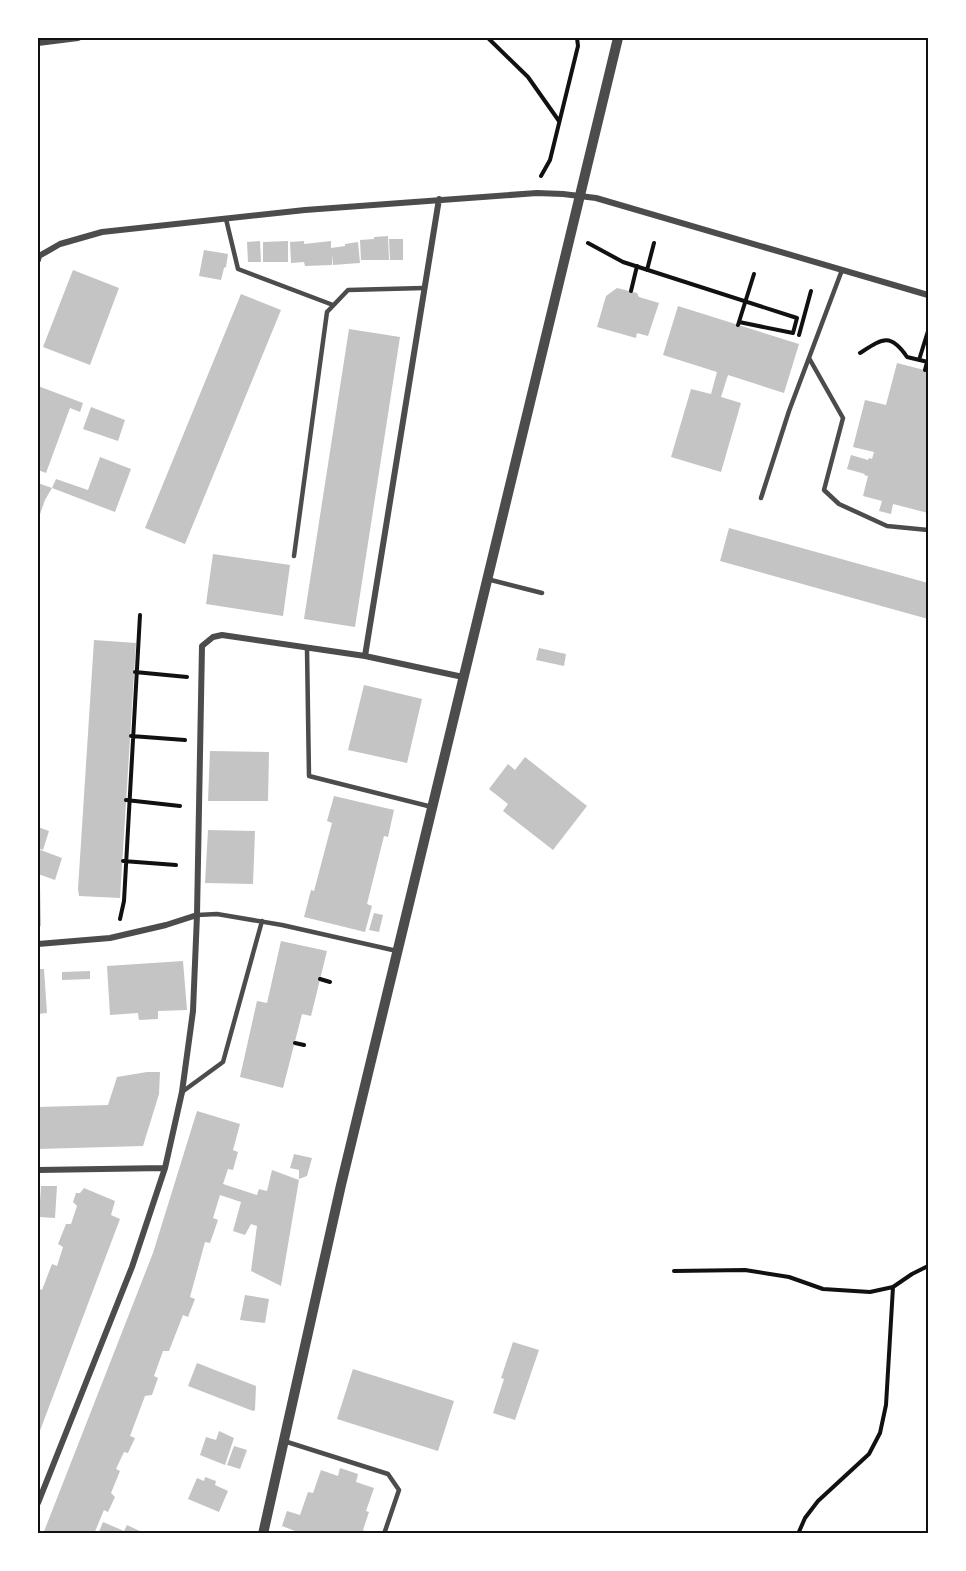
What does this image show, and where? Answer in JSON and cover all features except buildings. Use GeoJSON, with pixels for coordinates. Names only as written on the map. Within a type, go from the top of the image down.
{"type":"FeatureCollection","features":[{"type":"Feature","properties":{"kind":"street"},"geometry":{"type":"LineString","coordinates":[[38,43],[78,38]]}},
{"type":"Feature","properties":{"kind":"street"},"geometry":{"type":"LineString","coordinates":[[262,1533],[341,1185],[618,38]]}},
{"type":"Feature","properties":{"kind":"street"},"geometry":{"type":"LineString","coordinates":[[38,258],[60,244],[102,232],[316,209],[537,193],[596,198],[928,295]]}},
{"type":"Feature","properties":{"kind":"street"},"geometry":{"type":"LineString","coordinates":[[364,657],[440,199]]}},
{"type":"Feature","properties":{"kind":"street"},"geometry":{"type":"LineString","coordinates":[[38,1503],[132,1267],[165,1168],[182,1092],[193,1011],[202,646],[213,637],[222,635],[364,657],[463,677]]}},
{"type":"Feature","properties":{"kind":"street"},"geometry":{"type":"LineString","coordinates":[[38,944],[111,938],[197,915]]}},
{"type":"Feature","properties":{"kind":"street"},"geometry":{"type":"LineString","coordinates":[[38,1170],[165,1168]]}},
{"type":"Feature","properties":{"kind":"lane"},"geometry":{"type":"LineString","coordinates":[[226,219],[238,269],[333,305]]}},
{"type":"Feature","properties":{"kind":"lane"},"geometry":{"type":"LineString","coordinates":[[761,498],[789,411],[842,270]]}},
{"type":"Feature","properties":{"kind":"lane"},"geometry":{"type":"LineString","coordinates":[[294,556],[327,312],[348,290],[424,288]]}},
{"type":"Feature","properties":{"kind":"lane"},"geometry":{"type":"LineString","coordinates":[[809,358],[843,418],[825,490],[839,504],[887,526],[928,530]]}},
{"type":"Feature","properties":{"kind":"lane"},"geometry":{"type":"LineString","coordinates":[[487,579],[542,593]]}},
{"type":"Feature","properties":{"kind":"lane"},"geometry":{"type":"LineString","coordinates":[[307,649],[309,776],[432,807]]}},
{"type":"Feature","properties":{"kind":"lane"},"geometry":{"type":"LineString","coordinates":[[197,915],[217,914],[262,921],[397,951]]}},
{"type":"Feature","properties":{"kind":"lane"},"geometry":{"type":"LineString","coordinates":[[182,1092],[223,1062],[262,921]]}},
{"type":"Feature","properties":{"kind":"lane"},"geometry":{"type":"LineString","coordinates":[[283,1440],[388,1474],[399,1490],[384,1533]]}},
{"type":"Feature","properties":{"kind":"path"},"geometry":{"type":"LineString","coordinates":[[488,38],[528,78],[560,122]]}},
{"type":"Feature","properties":{"kind":"path"},"geometry":{"type":"LineString","coordinates":[[541,176],[550,160],[560,122],[578,46],[577,38]]}},
{"type":"Feature","properties":{"kind":"path"},"geometry":{"type":"LineString","coordinates":[[588,243],[623,262],[646,270],[746,301],[798,318],[793,333],[739,323],[746,301],[754,274]]}},
{"type":"Feature","properties":{"kind":"path"},"geometry":{"type":"LineString","coordinates":[[646,270],[654,243]]}},
{"type":"Feature","properties":{"kind":"path"},"geometry":{"type":"LineString","coordinates":[[631,291],[637,267]]}},
{"type":"Feature","properties":{"kind":"path"},"geometry":{"type":"LineString","coordinates":[[800,332],[811,291]]}},
{"type":"Feature","properties":{"kind":"path"},"geometry":{"type":"LineString","coordinates":[[919,360],[928,331]]}},
{"type":"Feature","properties":{"kind":"path"},"geometry":{"type":"LineString","coordinates":[[860,353],[877,342],[894,341],[907,357],[928,362],[925,370]]}},
{"type":"Feature","properties":{"kind":"path"},"geometry":{"type":"LineString","coordinates":[[120,923],[124,901],[140,615]]}},
{"type":"Feature","properties":{"kind":"path"},"geometry":{"type":"LineString","coordinates":[[136,673],[191,677]]}},
{"type":"Feature","properties":{"kind":"path"},"geometry":{"type":"LineString","coordinates":[[132,736],[185,740]]}},
{"type":"Feature","properties":{"kind":"path"},"geometry":{"type":"LineString","coordinates":[[128,801],[180,806]]}},
{"type":"Feature","properties":{"kind":"path"},"geometry":{"type":"LineString","coordinates":[[125,861],[176,866]]}},
{"type":"Feature","properties":{"kind":"path"},"geometry":{"type":"LineString","coordinates":[[320,979],[330,982]]}},
{"type":"Feature","properties":{"kind":"path"},"geometry":{"type":"LineString","coordinates":[[295,1043],[304,1045]]}},
{"type":"Feature","properties":{"kind":"path"},"geometry":{"type":"LineString","coordinates":[[674,1271],[745,1270],[789,1277],[823,1289],[870,1293],[892,1287],[928,1266]]}},
{"type":"Feature","properties":{"kind":"path"},"geometry":{"type":"LineString","coordinates":[[798,1533],[805,1518],[818,1501],[868,1454],[880,1433],[886,1405],[892,1287]]}}]}
